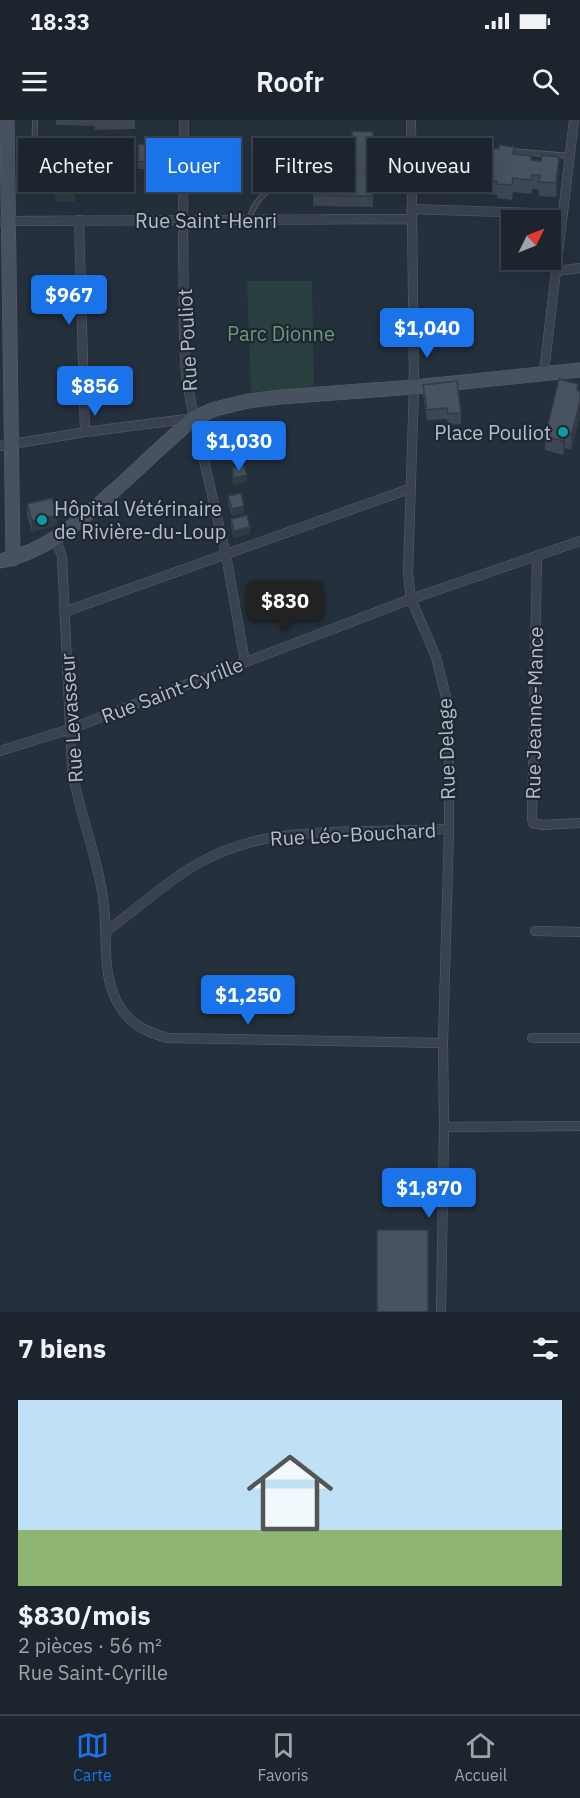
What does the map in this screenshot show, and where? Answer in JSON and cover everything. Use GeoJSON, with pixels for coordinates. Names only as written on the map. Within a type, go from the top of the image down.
{"type":"FeatureCollection","features":[{"type":"Feature","properties":{"kind":"main road"},"geometry":{"type":"LineString","coordinates":[[7,120],[7,191],[3,221],[6,560],[55,538],[80,522],[194,418],[215,409],[248,401],[414,387],[580,369]]}},
{"type":"Feature","properties":{"kind":"street","name":"Rue Pouliot"},"geometry":{"type":"LineString","coordinates":[[184,120],[186,376],[226,555],[245,662]]}},
{"type":"Feature","properties":{"kind":"street","name":"Rue Delage"},"geometry":{"type":"LineString","coordinates":[[411,120],[411,138]]}},
{"type":"Feature","properties":{"kind":"street"},"geometry":{"type":"LineString","coordinates":[[544,372],[574,120]]}},
{"type":"Feature","properties":{"kind":"street"},"geometry":{"type":"LineString","coordinates":[[568,178],[580,179]]}},
{"type":"Feature","properties":{"kind":"street","name":"Rue Delage"},"geometry":{"type":"LineString","coordinates":[[411,192],[414,387],[408,573],[411,599],[436,657],[447,701],[449,723],[441,1312]]}},
{"type":"Feature","properties":{"kind":"street","name":"Rue Saint-Henri"},"geometry":{"type":"LineString","coordinates":[[3,221],[249,220],[411,214],[563,214]]}},
{"type":"Feature","properties":{"kind":"street"},"geometry":{"type":"LineString","coordinates":[[79,220],[85,432]]}},
{"type":"Feature","properties":{"kind":"street"},"geometry":{"type":"LineString","coordinates":[[556,271],[580,268]]}},
{"type":"Feature","properties":{"kind":"street"},"geometry":{"type":"LineString","coordinates":[[5,445],[194,418]]}},
{"type":"Feature","properties":{"kind":"street"},"geometry":{"type":"LineString","coordinates":[[64,612],[410,489]]}},
{"type":"Feature","properties":{"kind":"street","name":"Rue Levasseur"},"geometry":{"type":"LineString","coordinates":[[55,538],[62,556],[72,769],[76,794],[104,900],[106,968],[113,992],[122,1010],[147,1032],[168,1038],[443,1043]]}},
{"type":"Feature","properties":{"kind":"street","name":"Rue Saint-Cyrille"},"geometry":{"type":"LineString","coordinates":[[0,751],[70,729],[411,599],[580,541]]}},
{"type":"Feature","properties":{"kind":"street","name":"Rue Jeanne-Mance"},"geometry":{"type":"LineString","coordinates":[[537,556],[532,819],[533,823],[542,825],[580,823]]}},
{"type":"Feature","properties":{"kind":"street","name":"Rue Léo-Bouchard"},"geometry":{"type":"LineString","coordinates":[[105,932],[168,883],[198,863],[252,841],[284,834],[449,829]]}},
{"type":"Feature","properties":{"kind":"street"},"geometry":{"type":"LineString","coordinates":[[535,931],[580,932]]}},
{"type":"Feature","properties":{"kind":"street"},"geometry":{"type":"LineString","coordinates":[[532,1038],[580,1038]]}},
{"type":"Feature","properties":{"kind":"street"},"geometry":{"type":"LineString","coordinates":[[444,1127],[580,1126]]}},
{"type":"Feature","properties":{"kind":"lane"},"geometry":{"type":"LineString","coordinates":[[7,191],[34,165],[35,120]]}},
{"type":"Feature","properties":{"kind":"lane"},"geometry":{"type":"LineString","coordinates":[[309,146],[318,151],[319,158],[312,167],[266,191],[267,155],[270,149],[309,146]]}},
{"type":"Feature","properties":{"kind":"lane"},"geometry":{"type":"LineString","coordinates":[[507,151],[570,156]]}},
{"type":"Feature","properties":{"kind":"lane"},"geometry":{"type":"LineString","coordinates":[[249,220],[254,204],[265,192]]}},
{"type":"Feature","properties":{"kind":"green space"},"geometry":{"type":"Polygon","coordinates":[[[55,192],[76,192],[75,202],[55,202],[55,192]]]}},
{"type":"Feature","properties":{"kind":"green space","name":"Parc Dionne"},"geometry":{"type":"Polygon","coordinates":[[[247,281],[312,281],[314,386],[251,392],[247,281]]]}},
{"type":"Feature","properties":{"kind":"building"},"geometry":{"type":"Polygon","coordinates":[[[352,131],[373,132],[373,138],[367,138],[367,192],[373,192],[373,196],[313,195],[313,192],[355,192],[355,138],[352,138],[352,131]]]}},
{"type":"Feature","properties":{"kind":"building"},"geometry":{"type":"Polygon","coordinates":[[[138,144],[146,144],[146,161],[138,162],[138,144]]]}},
{"type":"Feature","properties":{"kind":"building"},"geometry":{"type":"Polygon","coordinates":[[[499,145],[514,147],[513,154],[532,156],[531,160],[541,161],[542,155],[559,157],[556,183],[539,182],[540,175],[532,175],[531,180],[513,178],[512,185],[497,184],[497,181],[492,181],[492,148],[499,149],[499,145]]]}},
{"type":"Feature","properties":{"kind":"building","name":"Place Pouliot"},"geometry":{"type":"Polygon","coordinates":[[[559,379],[578,384],[577,390],[580,391],[580,402],[571,436],[565,434],[563,441],[545,436],[559,379]]]}},
{"type":"Feature","properties":{"kind":"building"},"geometry":{"type":"Polygon","coordinates":[[[457,381],[461,413],[448,414],[447,408],[427,410],[423,385],[457,381]]]}},
{"type":"Feature","properties":{"kind":"building"},"geometry":{"type":"Polygon","coordinates":[[[244,465],[247,475],[234,478],[232,468],[244,465]]]}},
{"type":"Feature","properties":{"kind":"building"},"geometry":{"type":"Polygon","coordinates":[[[241,493],[244,506],[232,509],[228,496],[241,493]]]}},
{"type":"Feature","properties":{"kind":"building"},"geometry":{"type":"Polygon","coordinates":[[[52,498],[57,515],[32,521],[27,504],[52,498]]]}},
{"type":"Feature","properties":{"kind":"building"},"geometry":{"type":"Polygon","coordinates":[[[247,515],[250,527],[234,531],[231,519],[247,515]]]}},
{"type":"Feature","properties":{"kind":"building"},"geometry":{"type":"Polygon","coordinates":[[[377,1230],[428,1230],[428,1312],[377,1312],[377,1230]]]}},
{"type":"Feature","properties":{"kind":"place","name":"Place Pouliot"},"geometry":{"type":"Point","coordinates":[563,432]}},
{"type":"Feature","properties":{"kind":"place","name":"Hôpital Vétérinaire de Rivière-du-Loup"},"geometry":{"type":"Point","coordinates":[42,520]}}]}
